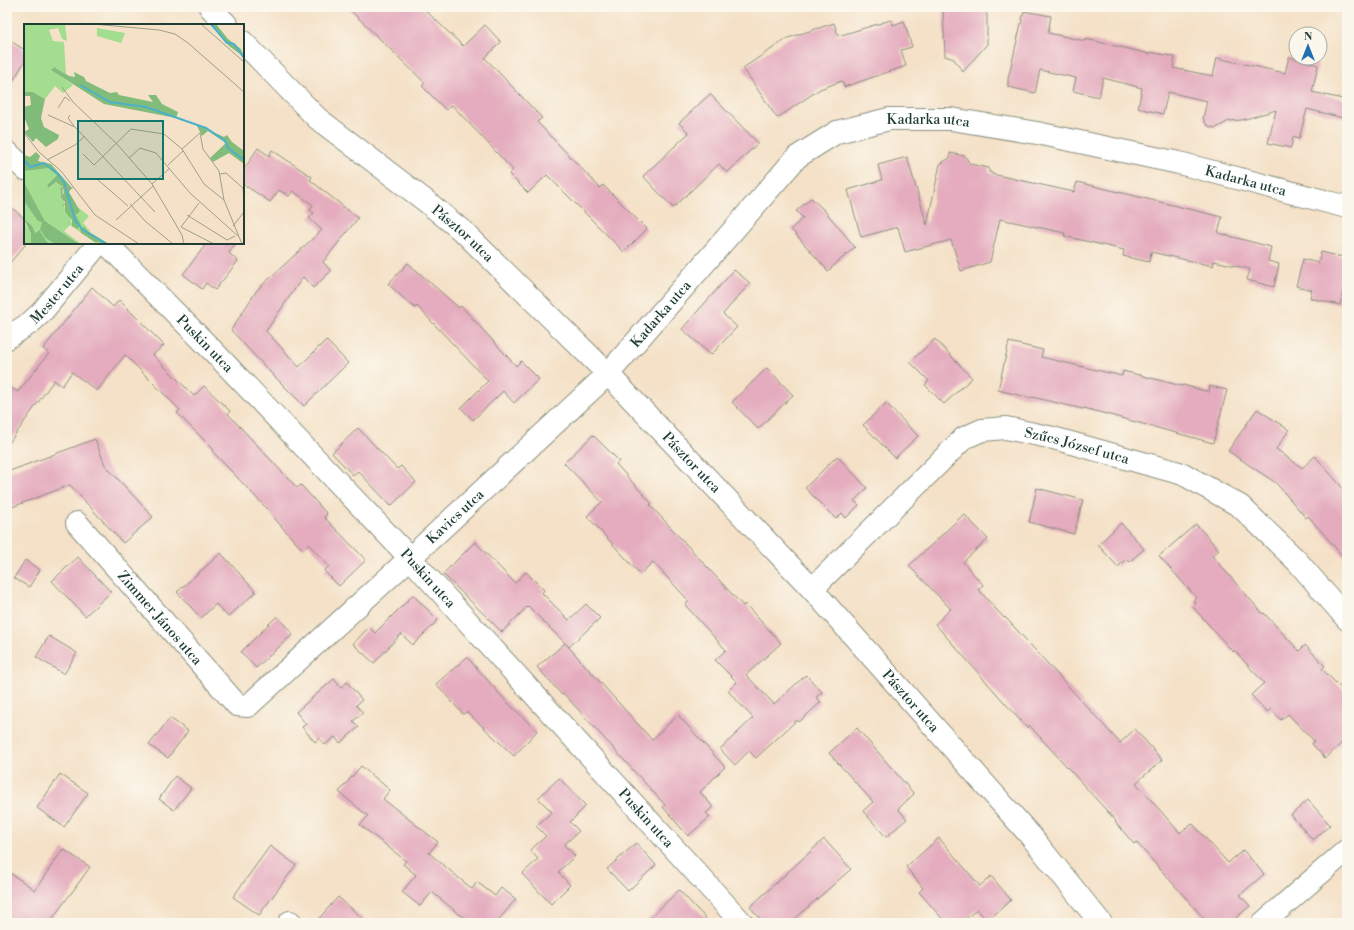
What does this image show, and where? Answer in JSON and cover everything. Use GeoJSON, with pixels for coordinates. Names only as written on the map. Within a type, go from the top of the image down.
{"type":"FeatureCollection","features":[{"type":"Feature","properties":{"kind":"street"},"geometry":{"type":"LineString","coordinates":[[210,7],[226,24]]}},
{"type":"Feature","properties":{"kind":"street","name":"Pásztor utca"},"geometry":{"type":"LineString","coordinates":[[244,43],[317,118],[427,202],[466,234],[608,374],[812,588],[1028,834],[1101,923]]}},
{"type":"Feature","properties":{"kind":"street","name":"Kadarka utca"},"geometry":{"type":"LineString","coordinates":[[608,374],[797,157],[837,132],[889,119],[951,119],[1038,133],[1179,164],[1347,207]]}},
{"type":"Feature","properties":{"kind":"street"},"geometry":{"type":"LineString","coordinates":[[7,152],[24,168]]}},
{"type":"Feature","properties":{"kind":"street","name":"Mester utca"},"geometry":{"type":"LineString","coordinates":[[7,338],[30,323],[41,313],[97,244]]}},
{"type":"Feature","properties":{"kind":"street","name":"Puskin utca"},"geometry":{"type":"LineString","coordinates":[[107,244],[214,352],[410,558],[742,923]]}},
{"type":"Feature","properties":{"kind":"street","name":"Kavics utca"},"geometry":{"type":"LineString","coordinates":[[248,706],[608,374]]}},
{"type":"Feature","properties":{"kind":"street","name":"Szűcs József utca"},"geometry":{"type":"LineString","coordinates":[[812,588],[964,438],[982,430],[1006,428],[1053,438],[1183,474],[1240,506],[1297,561],[1347,619]]}},
{"type":"Feature","properties":{"kind":"street","name":"Zimmer János utca"},"geometry":{"type":"LineString","coordinates":[[77,523],[237,705],[248,706]]}},
{"type":"Feature","properties":{"kind":"street"},"geometry":{"type":"LineString","coordinates":[[1263,923],[1347,850]]}},
{"type":"Feature","properties":{"kind":"building"},"geometry":{"type":"Polygon","coordinates":[[[347,7],[422,7],[463,46],[485,25],[501,42],[485,58],[542,118],[537,122],[600,188],[603,185],[647,229],[624,252],[547,175],[528,193],[509,174],[513,170],[452,105],[446,110],[422,86],[425,83],[347,7]]]}},
{"type":"Feature","properties":{"kind":"building"},"geometry":{"type":"Polygon","coordinates":[[[953,7],[980,7],[987,14],[987,44],[963,72],[954,59],[945,56],[943,9],[953,7]]]}},
{"type":"Feature","properties":{"kind":"building"},"geometry":{"type":"Polygon","coordinates":[[[1024,11],[1051,16],[1048,33],[1085,41],[1086,39],[1150,54],[1150,52],[1175,57],[1173,68],[1213,76],[1217,58],[1285,73],[1288,61],[1288,66],[1318,66],[1312,92],[1347,100],[1347,119],[1307,109],[1299,139],[1293,137],[1291,148],[1268,143],[1276,110],[1242,120],[1229,121],[1216,128],[1210,127],[1206,124],[1203,118],[1207,101],[1168,92],[1163,114],[1138,108],[1142,88],[1103,78],[1099,97],[1073,91],[1076,78],[1040,70],[1035,93],[1008,87],[1008,79],[1024,11]]]}},
{"type":"Feature","properties":{"kind":"building"},"geometry":{"type":"Polygon","coordinates":[[[891,20],[893,25],[904,21],[912,47],[901,50],[906,66],[844,87],[842,81],[820,89],[777,118],[743,68],[788,38],[834,23],[838,36],[891,20]]]}},
{"type":"Feature","properties":{"kind":"building"},"geometry":{"type":"Polygon","coordinates":[[[7,39],[24,49],[24,63],[7,91],[7,39]]]}},
{"type":"Feature","properties":{"kind":"building"},"geometry":{"type":"Polygon","coordinates":[[[710,94],[758,143],[727,173],[719,164],[673,208],[643,176],[689,133],[679,123],[710,94]]]}},
{"type":"Feature","properties":{"kind":"building"},"geometry":{"type":"Polygon","coordinates":[[[258,148],[269,156],[272,150],[312,177],[310,180],[358,218],[323,262],[331,271],[313,288],[303,277],[266,331],[299,367],[326,340],[348,363],[304,406],[231,330],[257,290],[322,230],[309,218],[314,213],[310,210],[313,205],[293,191],[289,196],[279,190],[270,202],[244,185],[244,169],[258,148]]]}},
{"type":"Feature","properties":{"kind":"building"},"geometry":{"type":"Polygon","coordinates":[[[950,153],[965,156],[970,164],[989,168],[989,172],[992,174],[1074,192],[1077,182],[1222,217],[1218,233],[1271,247],[1268,261],[1279,264],[1274,287],[1247,280],[1250,269],[1214,261],[1213,266],[1151,252],[1149,262],[1123,256],[1124,250],[1064,236],[1065,233],[1000,219],[990,262],[961,271],[951,240],[905,252],[898,227],[861,237],[848,190],[882,180],[878,165],[907,157],[927,225],[940,164],[950,158],[950,153]]]}},
{"type":"Feature","properties":{"kind":"building"},"geometry":{"type":"Polygon","coordinates":[[[811,198],[824,210],[855,247],[828,271],[791,229],[803,218],[796,211],[811,198]]]}},
{"type":"Feature","properties":{"kind":"building"},"geometry":{"type":"Polygon","coordinates":[[[7,204],[24,218],[25,245],[7,266],[7,204]]]}},
{"type":"Feature","properties":{"kind":"building"},"geometry":{"type":"Polygon","coordinates":[[[206,244],[235,244],[229,253],[238,261],[215,290],[206,283],[202,289],[183,274],[206,244]]]}},
{"type":"Feature","properties":{"kind":"building"},"geometry":{"type":"Polygon","coordinates":[[[1321,252],[1347,258],[1347,275],[1340,305],[1310,298],[1312,290],[1296,286],[1303,259],[1318,263],[1321,252]]]}},
{"type":"Feature","properties":{"kind":"building"},"geometry":{"type":"Polygon","coordinates":[[[408,263],[459,308],[461,306],[516,366],[521,361],[539,379],[514,403],[503,391],[473,420],[461,408],[488,381],[417,306],[415,308],[388,284],[408,263]]]}},
{"type":"Feature","properties":{"kind":"building"},"geometry":{"type":"Polygon","coordinates":[[[734,270],[750,283],[723,314],[737,327],[711,355],[682,329],[734,270]]]}},
{"type":"Feature","properties":{"kind":"building"},"geometry":{"type":"Polygon","coordinates":[[[92,287],[113,307],[119,300],[164,345],[153,355],[194,396],[204,386],[230,411],[228,414],[297,488],[301,485],[327,514],[324,517],[366,560],[339,586],[324,571],[329,566],[308,544],[303,549],[295,542],[270,512],[212,451],[214,450],[177,413],[180,410],[125,355],[97,391],[72,372],[62,386],[54,380],[7,446],[7,385],[18,392],[49,353],[43,349],[92,287]]]}},
{"type":"Feature","properties":{"kind":"building"},"geometry":{"type":"Polygon","coordinates":[[[935,339],[972,378],[944,404],[925,385],[929,381],[910,362],[935,339]]]}},
{"type":"Feature","properties":{"kind":"building"},"geometry":{"type":"Polygon","coordinates":[[[1009,342],[1043,350],[1041,357],[1122,376],[1123,371],[1209,392],[1210,386],[1227,390],[1213,443],[1084,408],[998,390],[1009,342]]]}},
{"type":"Feature","properties":{"kind":"building"},"geometry":{"type":"Polygon","coordinates":[[[767,368],[793,395],[758,429],[732,402],[767,368]]]}},
{"type":"Feature","properties":{"kind":"building"},"geometry":{"type":"Polygon","coordinates":[[[886,403],[918,436],[895,458],[863,425],[886,403]]]}},
{"type":"Feature","properties":{"kind":"building"},"geometry":{"type":"Polygon","coordinates":[[[1257,409],[1289,430],[1276,449],[1302,468],[1315,456],[1347,493],[1347,561],[1308,516],[1306,518],[1276,483],[1228,451],[1257,409]]]}},
{"type":"Feature","properties":{"kind":"building"},"geometry":{"type":"Polygon","coordinates":[[[358,428],[397,469],[401,466],[416,482],[391,506],[358,471],[353,475],[332,453],[358,428]]]}},
{"type":"Feature","properties":{"kind":"building"},"geometry":{"type":"Polygon","coordinates":[[[593,435],[619,461],[616,464],[652,504],[650,505],[743,606],[745,604],[781,643],[746,675],[774,704],[806,675],[822,692],[816,697],[821,702],[799,722],[797,720],[756,758],[749,751],[735,765],[720,749],[753,718],[728,691],[737,682],[715,660],[726,650],[685,605],[689,601],[653,562],[640,574],[587,516],[602,502],[564,463],[593,435]]]}},
{"type":"Feature","properties":{"kind":"building"},"geometry":{"type":"Polygon","coordinates":[[[95,439],[105,465],[153,517],[123,543],[70,485],[7,509],[7,472],[95,439]]]}},
{"type":"Feature","properties":{"kind":"building"},"geometry":{"type":"Polygon","coordinates":[[[837,456],[867,488],[854,501],[859,505],[846,518],[842,513],[836,519],[805,488],[837,456]]]}},
{"type":"Feature","properties":{"kind":"building"},"geometry":{"type":"Polygon","coordinates":[[[1037,488],[1083,500],[1074,534],[1029,522],[1037,488]]]}},
{"type":"Feature","properties":{"kind":"building"},"geometry":{"type":"Polygon","coordinates":[[[964,514],[988,539],[963,562],[983,585],[978,589],[1120,743],[1135,729],[1162,760],[1136,783],[1180,833],[1192,823],[1228,863],[1243,850],[1264,874],[1240,895],[1250,906],[1230,923],[1208,923],[1136,842],[1134,844],[1115,822],[1116,821],[1029,725],[1027,728],[935,624],[951,609],[909,566],[964,514]]]}},
{"type":"Feature","properties":{"kind":"building"},"geometry":{"type":"Polygon","coordinates":[[[1121,523],[1144,549],[1129,562],[1126,559],[1118,567],[1098,545],[1121,523]]]}},
{"type":"Feature","properties":{"kind":"building"},"geometry":{"type":"Polygon","coordinates":[[[1196,524],[1219,550],[1212,556],[1263,614],[1264,613],[1299,651],[1305,645],[1325,666],[1322,669],[1347,694],[1347,738],[1325,758],[1312,744],[1314,741],[1288,714],[1281,720],[1271,709],[1267,712],[1251,695],[1264,683],[1234,650],[1233,652],[1193,607],[1196,604],[1193,601],[1197,598],[1159,556],[1196,524]]]}},
{"type":"Feature","properties":{"kind":"building"},"geometry":{"type":"Polygon","coordinates":[[[475,542],[515,583],[526,572],[544,590],[542,593],[569,620],[586,604],[600,618],[569,647],[528,606],[502,632],[443,574],[475,542]]]}},
{"type":"Feature","properties":{"kind":"building"},"geometry":{"type":"Polygon","coordinates":[[[221,553],[256,592],[228,617],[216,604],[201,618],[177,592],[221,553]]]}},
{"type":"Feature","properties":{"kind":"building"},"geometry":{"type":"Polygon","coordinates":[[[78,557],[111,592],[85,616],[52,581],[78,557]]]}},
{"type":"Feature","properties":{"kind":"building"},"geometry":{"type":"Polygon","coordinates":[[[25,560],[40,570],[29,587],[14,578],[25,560]]]}},
{"type":"Feature","properties":{"kind":"building"},"geometry":{"type":"Polygon","coordinates":[[[413,595],[438,620],[413,645],[401,634],[374,663],[353,644],[369,627],[375,633],[413,595]]]}},
{"type":"Feature","properties":{"kind":"building"},"geometry":{"type":"Polygon","coordinates":[[[277,616],[293,634],[256,668],[241,652],[277,616]]]}},
{"type":"Feature","properties":{"kind":"building"},"geometry":{"type":"Polygon","coordinates":[[[49,636],[77,653],[64,674],[36,657],[49,636]]]}},
{"type":"Feature","properties":{"kind":"building"},"geometry":{"type":"Polygon","coordinates":[[[565,643],[652,740],[678,715],[725,767],[700,792],[713,807],[706,813],[710,817],[688,836],[663,807],[665,805],[564,694],[562,695],[537,667],[565,643]]]}},
{"type":"Feature","properties":{"kind":"building"},"geometry":{"type":"Polygon","coordinates":[[[467,657],[506,701],[537,731],[514,756],[467,712],[463,714],[436,684],[467,657]]]}},
{"type":"Feature","properties":{"kind":"building"},"geometry":{"type":"Polygon","coordinates":[[[334,679],[341,688],[347,682],[362,700],[356,705],[363,713],[353,721],[359,727],[340,743],[335,737],[325,745],[319,738],[315,742],[302,727],[306,724],[296,712],[334,679]]]}},
{"type":"Feature","properties":{"kind":"building"},"geometry":{"type":"Polygon","coordinates":[[[170,718],[188,731],[168,758],[149,745],[170,718]]]}},
{"type":"Feature","properties":{"kind":"building"},"geometry":{"type":"Polygon","coordinates":[[[857,728],[914,794],[898,809],[907,819],[886,837],[863,811],[873,802],[829,753],[857,728]]]}},
{"type":"Feature","properties":{"kind":"building"},"geometry":{"type":"Polygon","coordinates":[[[361,766],[390,790],[383,799],[438,842],[429,853],[472,889],[477,882],[495,896],[501,888],[516,899],[496,923],[470,923],[432,892],[420,906],[402,892],[416,875],[403,864],[406,861],[360,825],[368,816],[339,792],[361,766]]]}},
{"type":"Feature","properties":{"kind":"building"},"geometry":{"type":"Polygon","coordinates":[[[60,774],[88,793],[64,827],[37,808],[60,774]]]}},
{"type":"Feature","properties":{"kind":"building"},"geometry":{"type":"Polygon","coordinates":[[[175,776],[191,788],[174,810],[159,799],[175,776]]]}},
{"type":"Feature","properties":{"kind":"building"},"geometry":{"type":"Polygon","coordinates":[[[559,778],[586,806],[570,822],[579,831],[564,845],[575,856],[558,872],[570,885],[551,904],[522,874],[538,859],[530,850],[546,836],[536,826],[552,812],[538,798],[559,778]]]}},
{"type":"Feature","properties":{"kind":"building"},"geometry":{"type":"Polygon","coordinates":[[[1308,800],[1330,825],[1313,840],[1291,815],[1308,800]]]}},
{"type":"Feature","properties":{"kind":"building"},"geometry":{"type":"Polygon","coordinates":[[[939,838],[980,886],[991,876],[1011,900],[987,921],[977,909],[961,923],[946,923],[919,892],[923,888],[906,867],[939,838]]]}},
{"type":"Feature","properties":{"kind":"building"},"geometry":{"type":"Polygon","coordinates":[[[824,839],[851,869],[790,923],[764,923],[750,907],[824,839]]]}},
{"type":"Feature","properties":{"kind":"building"},"geometry":{"type":"Polygon","coordinates":[[[636,843],[656,865],[628,891],[607,869],[636,843]]]}},
{"type":"Feature","properties":{"kind":"building"},"geometry":{"type":"Polygon","coordinates":[[[270,846],[296,865],[259,915],[233,897],[270,846]]]}},
{"type":"Feature","properties":{"kind":"building"},"geometry":{"type":"Polygon","coordinates":[[[63,849],[90,867],[49,923],[7,923],[7,871],[35,890],[63,849]]]}},
{"type":"Feature","properties":{"kind":"building"},"geometry":{"type":"Polygon","coordinates":[[[679,890],[710,923],[645,923],[679,890]]]}},
{"type":"Feature","properties":{"kind":"building"},"geometry":{"type":"Polygon","coordinates":[[[338,897],[368,923],[315,923],[338,897]]]}}]}
